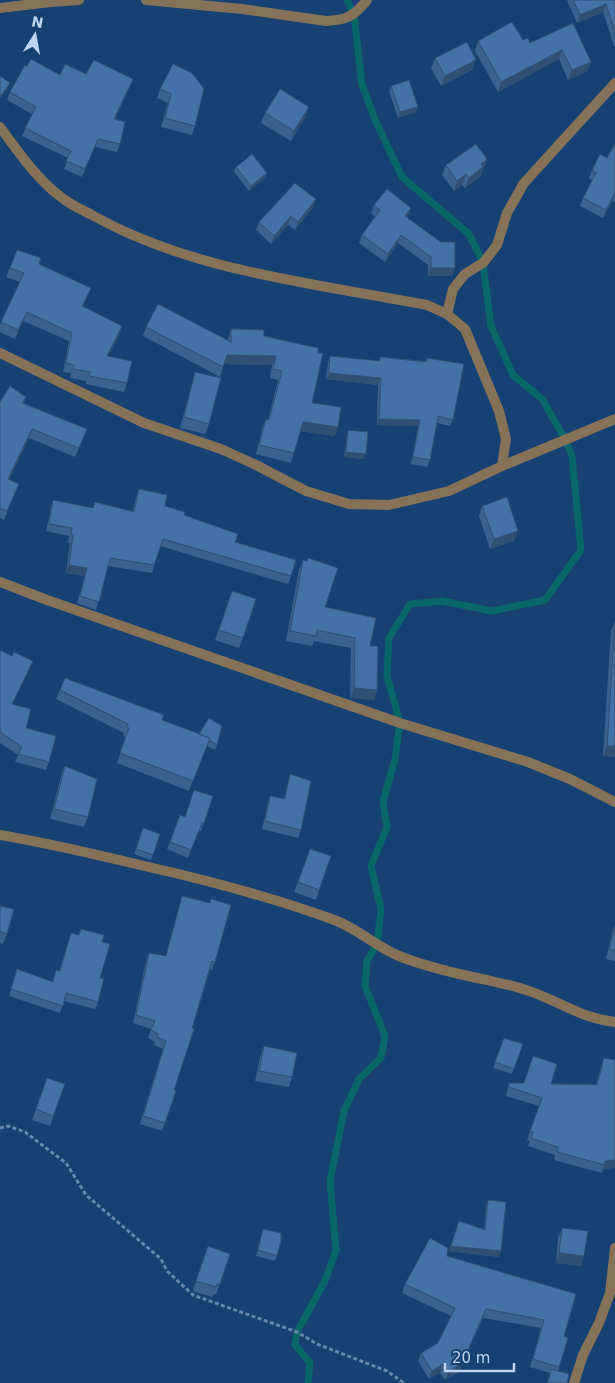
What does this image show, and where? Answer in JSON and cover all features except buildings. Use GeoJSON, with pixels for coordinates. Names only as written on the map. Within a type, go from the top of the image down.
{"type":"FeatureCollection","features":[{"type":"Feature","properties":{"kind":"street"},"geometry":{"type":"LineString","coordinates":[[0,8],[79,0]]}},
{"type":"Feature","properties":{"kind":"street"},"geometry":{"type":"LineString","coordinates":[[146,0],[326,21],[339,21],[354,15],[367,0]]}},
{"type":"Feature","properties":{"kind":"street"},"geometry":{"type":"LineString","coordinates":[[447,314],[453,289],[465,274],[483,263],[497,244],[507,213],[524,183],[615,83]]}},
{"type":"Feature","properties":{"kind":"street"},"geometry":{"type":"LineString","coordinates":[[0,127],[40,178],[65,200],[109,225],[157,246],[241,269],[427,305],[447,314],[465,329],[499,411],[506,439],[502,466]]}},
{"type":"Feature","properties":{"kind":"street"},"geometry":{"type":"LineString","coordinates":[[0,353],[144,423],[221,449],[306,491],[349,504],[389,505],[448,491],[615,418]]}},
{"type":"Feature","properties":{"kind":"street"},"geometry":{"type":"LineString","coordinates":[[0,582],[400,723],[528,762],[570,779],[615,802]]}},
{"type":"Feature","properties":{"kind":"street"},"geometry":{"type":"LineString","coordinates":[[0,835],[49,844],[206,880],[285,904],[357,930],[399,956],[452,973],[523,988],[550,999],[573,1012],[600,1020],[615,1022]]}},
{"type":"Feature","properties":{"kind":"street"},"geometry":{"type":"LineString","coordinates":[[574,1383],[583,1355],[599,1323],[610,1293],[615,1248]]}},
{"type":"Feature","properties":{"kind":"path"},"geometry":{"type":"LineString","coordinates":[[0,1128],[8,1126],[25,1132],[66,1163],[86,1195],[161,1259],[167,1271],[194,1295],[296,1332],[317,1344],[386,1371],[404,1383]]}},
{"type":"Feature","properties":{"kind":"waterway"},"geometry":{"type":"LineString","coordinates":[[308,1383],[310,1363],[295,1345],[297,1332],[325,1281],[336,1250],[330,1181],[344,1111],[359,1079],[381,1058],[385,1036],[365,986],[367,961],[377,944],[381,909],[371,866],[387,827],[383,802],[395,759],[400,723],[387,676],[389,638],[410,604],[442,601],[492,611],[545,600],[581,550],[572,456],[565,439],[542,399],[513,375],[491,326],[483,263],[469,234],[402,177],[376,122],[362,85],[354,15],[347,0]]}}]}
